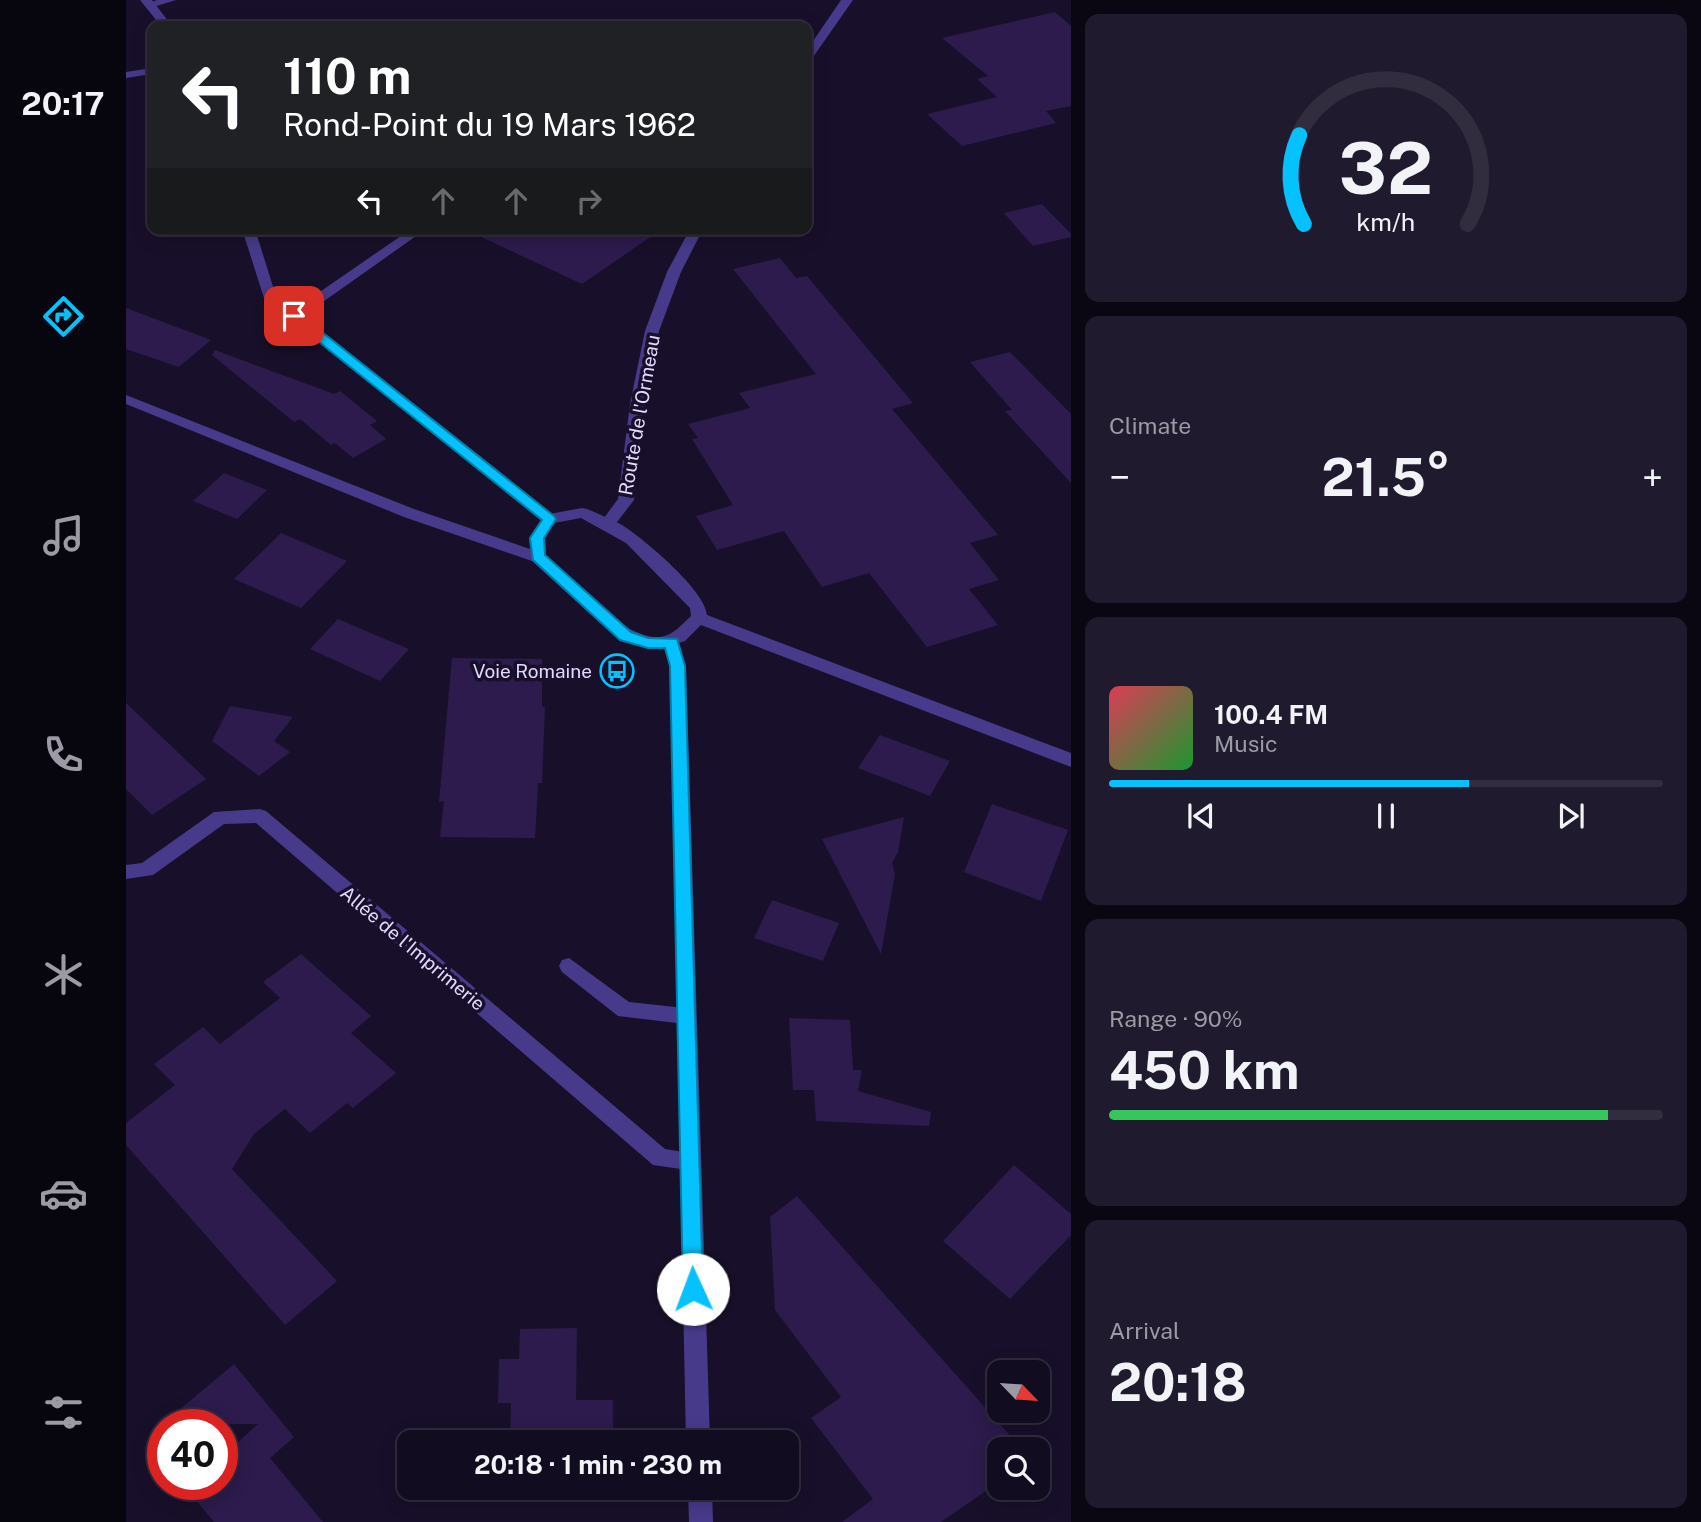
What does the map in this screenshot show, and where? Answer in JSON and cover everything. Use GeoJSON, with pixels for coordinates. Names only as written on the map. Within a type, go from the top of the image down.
{"type":"FeatureCollection","features":[{"type":"Feature","properties":{"kind":"street"},"geometry":{"type":"LineString","coordinates":[[148,3],[170,0]]}},
{"type":"Feature","properties":{"kind":"street"},"geometry":{"type":"LineString","coordinates":[[812,51],[847,0]]}},
{"type":"Feature","properties":{"kind":"street"},"geometry":{"type":"LineString","coordinates":[[148,3],[163,21]]}},
{"type":"Feature","properties":{"kind":"street"},"geometry":{"type":"LineString","coordinates":[[126,75],[147,72]]}},
{"type":"Feature","properties":{"kind":"street"},"geometry":{"type":"LineString","coordinates":[[250,235],[269,295],[549,519]]}},
{"type":"Feature","properties":{"kind":"street"},"geometry":{"type":"LineString","coordinates":[[294,316],[410,235]]}},
{"type":"Feature","properties":{"kind":"street","name":"Route de l'Ormeau"},"geometry":{"type":"LineString","coordinates":[[609,522],[626,500],[637,404],[652,331],[674,272],[694,235]]}},
{"type":"Feature","properties":{"kind":"street"},"geometry":{"type":"LineString","coordinates":[[126,398],[409,513],[538,557],[625,636],[648,643],[671,642],[690,632],[699,618],[698,606],[634,540],[609,522],[582,513],[549,519],[537,538],[538,557]]}},
{"type":"Feature","properties":{"kind":"street"},"geometry":{"type":"LineString","coordinates":[[699,618],[1071,760]]}},
{"type":"Feature","properties":{"kind":"street"},"geometry":{"type":"LineString","coordinates":[[671,642],[678,666],[688,1161],[698,1430]]}},
{"type":"Feature","properties":{"kind":"street","name":"Allée de l'Imprimerie"},"geometry":{"type":"LineString","coordinates":[[126,872],[146,870],[220,817],[260,816],[660,1158],[688,1161]]}},
{"type":"Feature","properties":{"kind":"street"},"geometry":{"type":"LineString","coordinates":[[569,966],[625,1010],[685,1016]]}},
{"type":"Feature","properties":{"kind":"street"},"geometry":{"type":"LineString","coordinates":[[700,1500],[701,1522]]}},
{"type":"Feature","properties":{"kind":"building"},"geometry":{"type":"Polygon","coordinates":[[[1055,12],[1071,26],[1071,106],[1046,111],[1056,123],[962,146],[927,114],[997,97],[977,79],[988,76],[942,38],[1055,12]]]}},
{"type":"Feature","properties":{"kind":"building"},"geometry":{"type":"Polygon","coordinates":[[[1042,204],[1071,237],[1033,246],[1004,213],[1042,204]]]}},
{"type":"Feature","properties":{"kind":"building"},"geometry":{"type":"Polygon","coordinates":[[[477,235],[653,235],[582,284],[477,235]]]}},
{"type":"Feature","properties":{"kind":"building"},"geometry":{"type":"Polygon","coordinates":[[[780,258],[796,278],[807,276],[913,403],[892,409],[998,535],[970,543],[999,580],[969,589],[998,625],[927,647],[869,573],[822,587],[784,531],[717,550],[696,516],[733,505],[692,439],[698,438],[688,424],[750,408],[739,393],[816,374],[733,269],[780,258]]]}},
{"type":"Feature","properties":{"kind":"building"},"geometry":{"type":"Polygon","coordinates":[[[126,308],[211,340],[179,367],[126,349],[126,308]]]}},
{"type":"Feature","properties":{"kind":"building"},"geometry":{"type":"Polygon","coordinates":[[[215,350],[334,394],[340,391],[377,421],[370,425],[386,439],[353,458],[335,443],[331,445],[300,419],[294,422],[212,355],[215,350]]]}},
{"type":"Feature","properties":{"kind":"building"},"geometry":{"type":"Polygon","coordinates":[[[1010,352],[1071,414],[1071,483],[1005,411],[1012,410],[970,362],[1010,352]]]}},
{"type":"Feature","properties":{"kind":"building"},"geometry":{"type":"Polygon","coordinates":[[[224,473],[267,490],[237,519],[193,501],[224,473]]]}},
{"type":"Feature","properties":{"kind":"building"},"geometry":{"type":"Polygon","coordinates":[[[281,533],[347,561],[301,608],[234,579],[281,533]]]}},
{"type":"Feature","properties":{"kind":"building"},"geometry":{"type":"Polygon","coordinates":[[[338,619],[409,649],[380,681],[310,649],[338,619]]]}},
{"type":"Feature","properties":{"kind":"building"},"geometry":{"type":"Polygon","coordinates":[[[452,658],[542,659],[542,707],[545,707],[542,783],[538,783],[535,838],[440,837],[444,801],[439,802],[452,658]]]}},
{"type":"Feature","properties":{"kind":"building"},"geometry":{"type":"Polygon","coordinates":[[[126,703],[206,779],[152,815],[126,789],[126,703]]]}},
{"type":"Feature","properties":{"kind":"building"},"geometry":{"type":"Polygon","coordinates":[[[230,706],[293,717],[274,741],[290,752],[259,776],[212,741],[230,706]]]}},
{"type":"Feature","properties":{"kind":"building"},"geometry":{"type":"Polygon","coordinates":[[[880,735],[950,761],[930,796],[858,768],[880,735]]]}},
{"type":"Feature","properties":{"kind":"building"},"geometry":{"type":"Polygon","coordinates":[[[992,804],[1068,830],[1041,901],[964,872],[992,804]]]}},
{"type":"Feature","properties":{"kind":"building"},"geometry":{"type":"Polygon","coordinates":[[[904,817],[898,852],[892,863],[895,874],[881,954],[822,839],[904,817]]]}},
{"type":"Feature","properties":{"kind":"building"},"geometry":{"type":"Polygon","coordinates":[[[772,900],[839,923],[823,961],[754,938],[772,900]]]}},
{"type":"Feature","properties":{"kind":"building"},"geometry":{"type":"Polygon","coordinates":[[[301,954],[371,1016],[351,1033],[396,1073],[353,1108],[347,1103],[310,1133],[285,1109],[254,1134],[232,1169],[337,1281],[285,1325],[126,1145],[126,1123],[175,1085],[154,1064],[203,1027],[220,1044],[280,998],[263,982],[301,954]]]}},
{"type":"Feature","properties":{"kind":"building"},"geometry":{"type":"Polygon","coordinates":[[[789,1018],[850,1020],[853,1070],[862,1070],[858,1091],[931,1112],[929,1126],[816,1121],[814,1090],[793,1090],[789,1018]]]}},
{"type":"Feature","properties":{"kind":"building"},"geometry":{"type":"Polygon","coordinates":[[[1014,1165],[1071,1214],[1071,1235],[1010,1299],[943,1241],[1014,1165]]]}},
{"type":"Feature","properties":{"kind":"building"},"geometry":{"type":"Polygon","coordinates":[[[797,1196],[987,1410],[987,1423],[999,1423],[1011,1437],[987,1437],[987,1490],[941,1522],[842,1522],[873,1499],[811,1418],[841,1397],[775,1310],[770,1217],[797,1196]]]}},
{"type":"Feature","properties":{"kind":"building"},"geometry":{"type":"Polygon","coordinates":[[[577,1328],[576,1400],[613,1400],[613,1430],[510,1430],[511,1403],[498,1403],[499,1359],[519,1359],[520,1329],[577,1328]]]}},
{"type":"Feature","properties":{"kind":"building"},"geometry":{"type":"Polygon","coordinates":[[[234,1364],[294,1437],[270,1458],[323,1522],[214,1522],[196,1500],[238,1500],[238,1442],[258,1424],[238,1424],[238,1409],[180,1409],[234,1364]]]}},
{"type":"Feature","properties":{"kind":"place","name":"Voie Romaine"},"geometry":{"type":"Point","coordinates":[617,671]}},
{"type":"Feature","properties":{"kind":"route"},"geometry":{"type":"LineString","coordinates":[[294,316],[549,519],[537,538],[538,557],[625,636],[648,643],[671,642],[678,666],[693,1289]]}}]}
